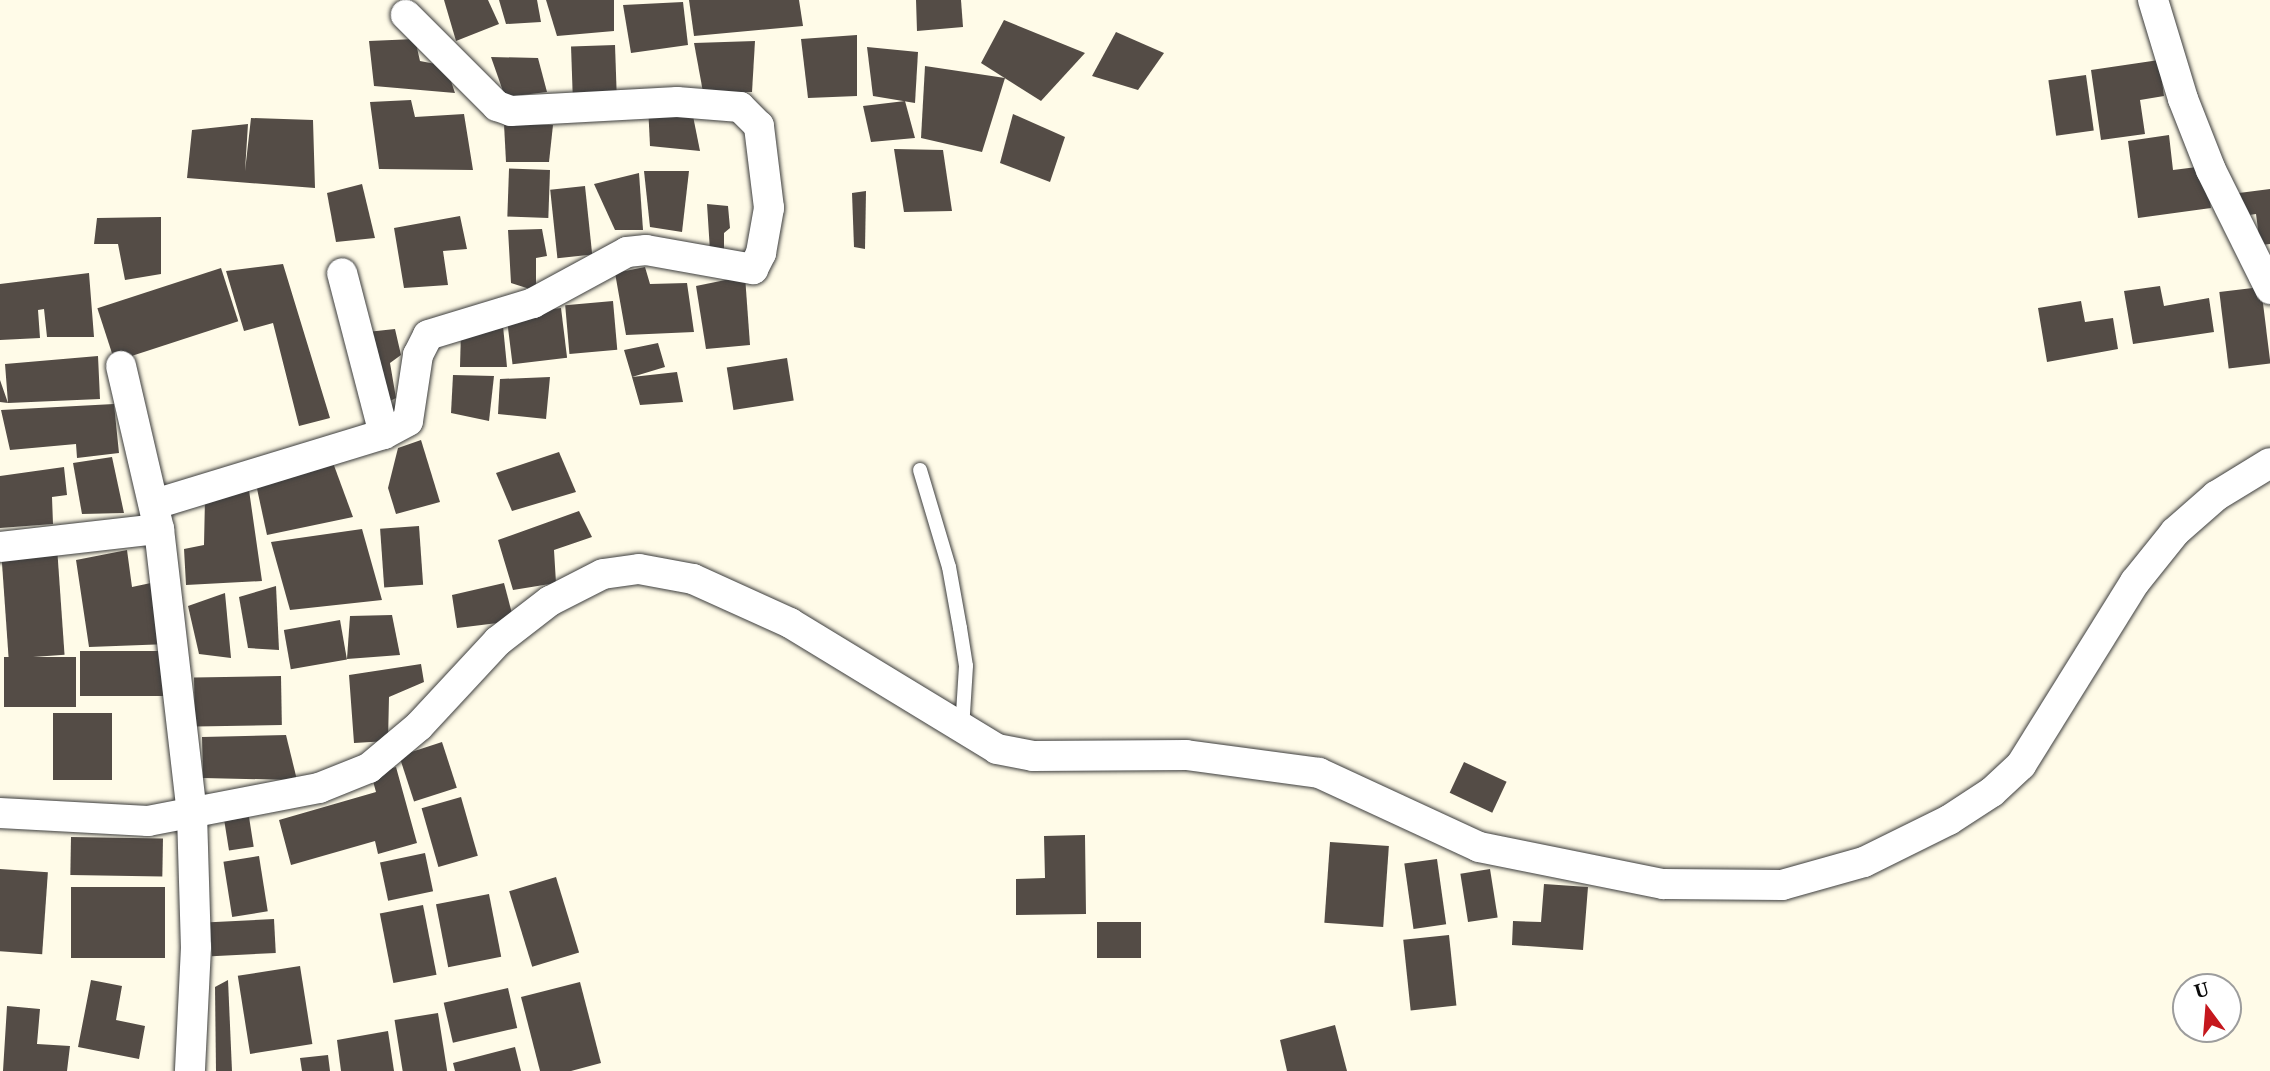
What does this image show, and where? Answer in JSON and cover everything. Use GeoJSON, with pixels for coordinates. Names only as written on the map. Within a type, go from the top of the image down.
{"type":"FeatureCollection","features":[{"type":"Feature","properties":{"kind":"street"},"geometry":{"type":"LineString","coordinates":[[2153,0],[2183,99],[2211,170],[2270,289]]}},
{"type":"Feature","properties":{"kind":"street"},"geometry":{"type":"LineString","coordinates":[[0,547],[157,517],[384,434],[408,421],[418,355],[428,335],[533,303],[627,252],[646,250],[753,269],[761,253],[769,208],[760,126],[740,107],[677,102],[511,111],[497,106],[406,15]]}},
{"type":"Feature","properties":{"kind":"street"},"geometry":{"type":"LineString","coordinates":[[342,273],[384,434]]}},
{"type":"Feature","properties":{"kind":"street"},"geometry":{"type":"LineString","coordinates":[[121,366],[157,517],[192,814],[196,947],[190,1071]]}},
{"type":"Feature","properties":{"kind":"street"},"geometry":{"type":"LineString","coordinates":[[0,813],[148,821],[319,788],[369,768],[419,726],[523,620],[570,588],[603,574],[639,569],[693,579],[790,623],[962,731],[997,749],[1033,756],[1186,755],[1319,773],[1479,847],[1663,884],[1739,888],[1792,883],[1864,862],[1949,820],[1992,792],[2021,765],[2134,582],[2175,532],[2216,496],[2270,463]]}},
{"type":"Feature","properties":{"kind":"lane"},"geometry":{"type":"LineString","coordinates":[[920,470],[949,567],[960,628],[966,666],[962,731]]}},
{"type":"Feature","properties":{"kind":"building"},"geometry":{"type":"Polygon","coordinates":[[[444,0],[488,0],[499,24],[456,41],[444,0]]]}},
{"type":"Feature","properties":{"kind":"building"},"geometry":{"type":"Polygon","coordinates":[[[499,0],[537,0],[541,22],[506,24],[499,0]]]}},
{"type":"Feature","properties":{"kind":"building"},"geometry":{"type":"Polygon","coordinates":[[[546,0],[614,0],[614,31],[557,36],[546,0]]]}},
{"type":"Feature","properties":{"kind":"building"},"geometry":{"type":"Polygon","coordinates":[[[689,0],[799,0],[803,26],[694,36],[689,0]]]}},
{"type":"Feature","properties":{"kind":"building"},"geometry":{"type":"Polygon","coordinates":[[[916,0],[961,0],[963,27],[917,31],[916,0]]]}},
{"type":"Feature","properties":{"kind":"building"},"geometry":{"type":"Polygon","coordinates":[[[683,2],[688,45],[631,53],[623,5],[683,2]]]}},
{"type":"Feature","properties":{"kind":"building"},"geometry":{"type":"Polygon","coordinates":[[[1004,20],[1085,53],[1041,101],[981,63],[1004,20]]]}},
{"type":"Feature","properties":{"kind":"building"},"geometry":{"type":"Polygon","coordinates":[[[1116,32],[1164,53],[1138,90],[1092,76],[1116,32]]]}},
{"type":"Feature","properties":{"kind":"building"},"geometry":{"type":"Polygon","coordinates":[[[857,35],[857,96],[808,98],[801,39],[857,35]]]}},
{"type":"Feature","properties":{"kind":"building"},"geometry":{"type":"Polygon","coordinates":[[[415,39],[420,61],[446,66],[455,93],[374,86],[369,41],[415,39]]]}},
{"type":"Feature","properties":{"kind":"building"},"geometry":{"type":"Polygon","coordinates":[[[755,41],[752,92],[703,92],[694,43],[755,41]]]}},
{"type":"Feature","properties":{"kind":"building"},"geometry":{"type":"Polygon","coordinates":[[[615,45],[617,99],[573,101],[571,47],[615,45]]]}},
{"type":"Feature","properties":{"kind":"building"},"geometry":{"type":"Polygon","coordinates":[[[867,47],[918,52],[915,103],[873,96],[867,47]]]}},
{"type":"Feature","properties":{"kind":"building"},"geometry":{"type":"Polygon","coordinates":[[[491,57],[538,58],[547,92],[505,97],[491,57]]]}},
{"type":"Feature","properties":{"kind":"building"},"geometry":{"type":"Polygon","coordinates":[[[2159,60],[2164,96],[2140,100],[2145,134],[2101,140],[2091,70],[2159,60]]]}},
{"type":"Feature","properties":{"kind":"building"},"geometry":{"type":"Polygon","coordinates":[[[925,66],[1005,78],[982,152],[921,138],[925,66]]]}},
{"type":"Feature","properties":{"kind":"building"},"geometry":{"type":"Polygon","coordinates":[[[2086,75],[2094,130],[2056,136],[2048,80],[2086,75]]]}},
{"type":"Feature","properties":{"kind":"building"},"geometry":{"type":"Polygon","coordinates":[[[411,100],[415,117],[464,114],[473,170],[379,169],[370,102],[411,100]]]}},
{"type":"Feature","properties":{"kind":"building"},"geometry":{"type":"Polygon","coordinates":[[[905,101],[915,138],[871,142],[863,106],[905,101]]]}},
{"type":"Feature","properties":{"kind":"building"},"geometry":{"type":"Polygon","coordinates":[[[648,105],[692,111],[700,151],[650,146],[648,105]]]}},
{"type":"Feature","properties":{"kind":"building"},"geometry":{"type":"Polygon","coordinates":[[[1013,114],[1065,137],[1050,182],[1000,163],[1013,114]]]}},
{"type":"Feature","properties":{"kind":"building"},"geometry":{"type":"Polygon","coordinates":[[[251,118],[313,120],[315,188],[187,178],[192,130],[248,124],[245,171],[251,118]]]}},
{"type":"Feature","properties":{"kind":"building"},"geometry":{"type":"Polygon","coordinates":[[[504,124],[553,125],[549,162],[506,162],[504,124]]]}},
{"type":"Feature","properties":{"kind":"building"},"geometry":{"type":"Polygon","coordinates":[[[2169,135],[2173,170],[2205,166],[2211,208],[2138,218],[2128,141],[2169,135]]]}},
{"type":"Feature","properties":{"kind":"building"},"geometry":{"type":"Polygon","coordinates":[[[894,149],[943,150],[952,211],[904,212],[894,149]]]}},
{"type":"Feature","properties":{"kind":"building"},"geometry":{"type":"Polygon","coordinates":[[[509,169],[550,170],[548,218],[507,217],[509,169]]]}},
{"type":"Feature","properties":{"kind":"building"},"geometry":{"type":"Polygon","coordinates":[[[644,171],[689,171],[682,232],[650,227],[644,171]]]}},
{"type":"Feature","properties":{"kind":"building"},"geometry":{"type":"Polygon","coordinates":[[[639,173],[643,230],[615,230],[594,184],[639,173]]]}},
{"type":"Feature","properties":{"kind":"building"},"geometry":{"type":"Polygon","coordinates":[[[362,184],[375,238],[336,242],[327,193],[362,184]]]}},
{"type":"Feature","properties":{"kind":"building"},"geometry":{"type":"Polygon","coordinates":[[[585,186],[592,255],[557,258],[550,190],[585,186]]]}},
{"type":"Feature","properties":{"kind":"building"},"geometry":{"type":"Polygon","coordinates":[[[2270,189],[2270,244],[2260,245],[2256,214],[2242,216],[2239,193],[2270,189]]]}},
{"type":"Feature","properties":{"kind":"building"},"geometry":{"type":"Polygon","coordinates":[[[866,191],[865,249],[854,247],[852,193],[866,191]]]}},
{"type":"Feature","properties":{"kind":"building"},"geometry":{"type":"Polygon","coordinates":[[[707,204],[728,206],[730,228],[724,233],[724,250],[710,251],[707,204]]]}},
{"type":"Feature","properties":{"kind":"building"},"geometry":{"type":"Polygon","coordinates":[[[460,216],[467,249],[443,251],[448,285],[404,288],[394,228],[460,216]]]}},
{"type":"Feature","properties":{"kind":"building"},"geometry":{"type":"Polygon","coordinates":[[[161,217],[161,274],[125,280],[118,244],[94,244],[97,218],[161,217]]]}},
{"type":"Feature","properties":{"kind":"building"},"geometry":{"type":"Polygon","coordinates":[[[542,229],[547,256],[536,258],[536,291],[511,283],[508,230],[542,229]]]}},
{"type":"Feature","properties":{"kind":"building"},"geometry":{"type":"Polygon","coordinates":[[[283,264],[330,418],[299,426],[273,323],[244,331],[226,271],[283,264]]]}},
{"type":"Feature","properties":{"kind":"building"},"geometry":{"type":"Polygon","coordinates":[[[645,267],[650,284],[687,283],[694,332],[626,335],[615,273],[645,267]]]}},
{"type":"Feature","properties":{"kind":"building"},"geometry":{"type":"Polygon","coordinates":[[[221,268],[238,321],[115,361],[97,308],[221,268]]]}},
{"type":"Feature","properties":{"kind":"building"},"geometry":{"type":"Polygon","coordinates":[[[89,273],[94,337],[47,337],[44,309],[38,310],[40,338],[0,340],[0,284],[89,273]]]}},
{"type":"Feature","properties":{"kind":"building"},"geometry":{"type":"Polygon","coordinates":[[[745,276],[750,345],[706,349],[696,286],[745,276]]]}},
{"type":"Feature","properties":{"kind":"building"},"geometry":{"type":"Polygon","coordinates":[[[2160,286],[2164,306],[2209,298],[2214,332],[2133,344],[2124,291],[2160,286]]]}},
{"type":"Feature","properties":{"kind":"building"},"geometry":{"type":"Polygon","coordinates":[[[2261,287],[2270,363],[2229,369],[2219,292],[2261,287]]]}},
{"type":"Feature","properties":{"kind":"building"},"geometry":{"type":"Polygon","coordinates":[[[613,301],[617,350],[569,354],[565,305],[613,301]]]}},
{"type":"Feature","properties":{"kind":"building"},"geometry":{"type":"Polygon","coordinates":[[[2081,301],[2085,322],[2113,318],[2118,349],[2047,362],[2038,308],[2081,301]]]}},
{"type":"Feature","properties":{"kind":"building"},"geometry":{"type":"Polygon","coordinates":[[[561,308],[567,358],[513,364],[506,315],[561,308]]]}},
{"type":"Feature","properties":{"kind":"building"},"geometry":{"type":"Polygon","coordinates":[[[503,326],[507,367],[460,367],[461,330],[503,326]]]}},
{"type":"Feature","properties":{"kind":"building"},"geometry":{"type":"Polygon","coordinates":[[[395,329],[401,355],[390,363],[396,398],[380,406],[367,332],[395,329]]]}},
{"type":"Feature","properties":{"kind":"building"},"geometry":{"type":"Polygon","coordinates":[[[658,343],[665,367],[632,377],[624,350],[658,343]]]}},
{"type":"Feature","properties":{"kind":"building"},"geometry":{"type":"Polygon","coordinates":[[[98,356],[100,399],[8,403],[5,364],[98,356]]]}},
{"type":"Feature","properties":{"kind":"building"},"geometry":{"type":"Polygon","coordinates":[[[787,358],[794,400],[733,410],[727,368],[787,358]]]}},
{"type":"Feature","properties":{"kind":"building"},"geometry":{"type":"Polygon","coordinates":[[[677,372],[683,402],[640,405],[632,377],[677,372]]]}},
{"type":"Feature","properties":{"kind":"building"},"geometry":{"type":"Polygon","coordinates":[[[453,375],[494,376],[489,421],[451,413],[453,375]]]}},
{"type":"Feature","properties":{"kind":"building"},"geometry":{"type":"Polygon","coordinates":[[[550,377],[546,419],[498,414],[500,379],[550,377]]]}},
{"type":"Feature","properties":{"kind":"building"},"geometry":{"type":"Polygon","coordinates":[[[0,380],[8,403],[0,402],[0,380]]]}},
{"type":"Feature","properties":{"kind":"building"},"geometry":{"type":"Polygon","coordinates":[[[114,404],[119,453],[77,458],[76,444],[10,450],[1,410],[114,404]]]}},
{"type":"Feature","properties":{"kind":"building"},"geometry":{"type":"Polygon","coordinates":[[[421,440],[440,502],[396,514],[388,488],[398,448],[421,440]]]}},
{"type":"Feature","properties":{"kind":"building"},"geometry":{"type":"Polygon","coordinates":[[[559,452],[576,492],[512,511],[496,473],[559,452]]]}},
{"type":"Feature","properties":{"kind":"building"},"geometry":{"type":"Polygon","coordinates":[[[112,457],[124,513],[82,514],[73,463],[112,457]]]}},
{"type":"Feature","properties":{"kind":"building"},"geometry":{"type":"Polygon","coordinates":[[[332,460],[353,517],[267,535],[256,484],[332,460]]]}},
{"type":"Feature","properties":{"kind":"building"},"geometry":{"type":"Polygon","coordinates":[[[64,467],[67,495],[52,497],[53,524],[0,528],[0,476],[64,467]]]}},
{"type":"Feature","properties":{"kind":"building"},"geometry":{"type":"Polygon","coordinates":[[[249,490],[262,581],[186,585],[184,549],[204,545],[205,498],[249,490]]]}},
{"type":"Feature","properties":{"kind":"building"},"geometry":{"type":"Polygon","coordinates":[[[579,511],[592,537],[554,550],[556,583],[513,590],[498,540],[579,511]]]}},
{"type":"Feature","properties":{"kind":"building"},"geometry":{"type":"Polygon","coordinates":[[[419,526],[423,585],[384,588],[380,529],[419,526]]]}},
{"type":"Feature","properties":{"kind":"building"},"geometry":{"type":"Polygon","coordinates":[[[362,529],[382,600],[290,610],[271,542],[362,529]]]}},
{"type":"Feature","properties":{"kind":"building"},"geometry":{"type":"Polygon","coordinates":[[[57,547],[65,655],[9,659],[1,551],[57,547]]]}},
{"type":"Feature","properties":{"kind":"building"},"geometry":{"type":"Polygon","coordinates":[[[127,550],[132,587],[165,580],[169,644],[89,647],[76,560],[127,550]]]}},
{"type":"Feature","properties":{"kind":"building"},"geometry":{"type":"Polygon","coordinates":[[[504,583],[514,621],[457,628],[452,595],[504,583]]]}},
{"type":"Feature","properties":{"kind":"building"},"geometry":{"type":"Polygon","coordinates":[[[276,586],[279,650],[248,648],[239,597],[276,586]]]}},
{"type":"Feature","properties":{"kind":"building"},"geometry":{"type":"Polygon","coordinates":[[[225,593],[231,658],[199,654],[188,606],[225,593]]]}},
{"type":"Feature","properties":{"kind":"building"},"geometry":{"type":"Polygon","coordinates":[[[392,615],[400,655],[347,659],[350,616],[392,615]]]}},
{"type":"Feature","properties":{"kind":"building"},"geometry":{"type":"Polygon","coordinates":[[[340,620],[347,659],[291,669],[284,630],[340,620]]]}},
{"type":"Feature","properties":{"kind":"building"},"geometry":{"type":"Polygon","coordinates":[[[80,651],[171,651],[171,696],[80,696],[80,651]]]}},
{"type":"Feature","properties":{"kind":"building"},"geometry":{"type":"Polygon","coordinates":[[[4,657],[76,657],[76,707],[4,707],[4,657]]]}},
{"type":"Feature","properties":{"kind":"building"},"geometry":{"type":"Polygon","coordinates":[[[421,664],[424,682],[389,697],[388,741],[354,743],[349,675],[421,664]]]}},
{"type":"Feature","properties":{"kind":"building"},"geometry":{"type":"Polygon","coordinates":[[[281,676],[282,725],[195,727],[194,678],[281,676]]]}},
{"type":"Feature","properties":{"kind":"building"},"geometry":{"type":"Polygon","coordinates":[[[53,713],[112,713],[112,780],[53,780],[53,713]]]}},
{"type":"Feature","properties":{"kind":"building"},"geometry":{"type":"Polygon","coordinates":[[[286,735],[297,780],[203,778],[202,737],[286,735]]]}},
{"type":"Feature","properties":{"kind":"building"},"geometry":{"type":"Polygon","coordinates":[[[442,742],[457,788],[414,802],[399,756],[442,742]]]}},
{"type":"Feature","properties":{"kind":"building"},"geometry":{"type":"Polygon","coordinates":[[[1464,762],[1507,782],[1492,813],[1450,793],[1464,762]]]}},
{"type":"Feature","properties":{"kind":"building"},"geometry":{"type":"Polygon","coordinates":[[[396,767],[417,843],[378,854],[375,841],[291,865],[279,820],[376,792],[371,774],[396,767]]]}},
{"type":"Feature","properties":{"kind":"building"},"geometry":{"type":"Polygon","coordinates":[[[461,797],[478,856],[438,867],[422,808],[461,797]]]}},
{"type":"Feature","properties":{"kind":"building"},"geometry":{"type":"Polygon","coordinates":[[[249,817],[254,847],[229,851],[224,821],[249,817]]]}},
{"type":"Feature","properties":{"kind":"building"},"geometry":{"type":"Polygon","coordinates":[[[1085,835],[1086,914],[1016,915],[1016,879],[1045,878],[1044,836],[1085,835]]]}},
{"type":"Feature","properties":{"kind":"building"},"geometry":{"type":"Polygon","coordinates":[[[71,837],[163,839],[162,877],[70,875],[71,837]]]}},
{"type":"Feature","properties":{"kind":"building"},"geometry":{"type":"Polygon","coordinates":[[[1330,842],[1389,846],[1383,927],[1324,923],[1330,842]]]}},
{"type":"Feature","properties":{"kind":"building"},"geometry":{"type":"Polygon","coordinates":[[[425,853],[433,891],[388,901],[380,863],[425,853]]]}},
{"type":"Feature","properties":{"kind":"building"},"geometry":{"type":"Polygon","coordinates":[[[259,856],[268,911],[232,917],[223,862],[259,856]]]}},
{"type":"Feature","properties":{"kind":"building"},"geometry":{"type":"Polygon","coordinates":[[[1437,859],[1446,924],[1414,929],[1404,864],[1437,859]]]}},
{"type":"Feature","properties":{"kind":"building"},"geometry":{"type":"Polygon","coordinates":[[[0,869],[48,872],[42,954],[0,951],[0,869]]]}},
{"type":"Feature","properties":{"kind":"building"},"geometry":{"type":"Polygon","coordinates":[[[1490,869],[1498,917],[1468,922],[1460,874],[1490,869]]]}},
{"type":"Feature","properties":{"kind":"building"},"geometry":{"type":"Polygon","coordinates":[[[556,877],[579,953],[532,967],[509,891],[556,877]]]}},
{"type":"Feature","properties":{"kind":"building"},"geometry":{"type":"Polygon","coordinates":[[[1544,884],[1588,887],[1583,950],[1512,945],[1513,921],[1541,922],[1544,884]]]}},
{"type":"Feature","properties":{"kind":"building"},"geometry":{"type":"Polygon","coordinates":[[[71,887],[165,887],[165,958],[71,958],[71,887]]]}},
{"type":"Feature","properties":{"kind":"building"},"geometry":{"type":"Polygon","coordinates":[[[489,894],[501,957],[448,967],[436,904],[489,894]]]}},
{"type":"Feature","properties":{"kind":"building"},"geometry":{"type":"Polygon","coordinates":[[[423,905],[437,975],[393,983],[380,913],[423,905]]]}},
{"type":"Feature","properties":{"kind":"building"},"geometry":{"type":"Polygon","coordinates":[[[274,919],[276,953],[212,956],[210,922],[274,919]]]}},
{"type":"Feature","properties":{"kind":"building"},"geometry":{"type":"Polygon","coordinates":[[[1097,922],[1141,922],[1141,958],[1097,958],[1097,922]]]}},
{"type":"Feature","properties":{"kind":"building"},"geometry":{"type":"Polygon","coordinates":[[[1449,935],[1456,1006],[1411,1010],[1403,940],[1449,935]]]}},
{"type":"Feature","properties":{"kind":"building"},"geometry":{"type":"Polygon","coordinates":[[[300,966],[312,1044],[250,1054],[238,976],[300,966]]]}},
{"type":"Feature","properties":{"kind":"building"},"geometry":{"type":"Polygon","coordinates":[[[91,980],[122,986],[116,1020],[145,1026],[139,1059],[78,1047],[91,980]]]}},
{"type":"Feature","properties":{"kind":"building"},"geometry":{"type":"Polygon","coordinates":[[[228,980],[232,1071],[216,1071],[215,987],[228,980]]]}},
{"type":"Feature","properties":{"kind":"building"},"geometry":{"type":"Polygon","coordinates":[[[580,982],[601,1063],[571,1071],[540,1071],[521,997],[580,982]]]}},
{"type":"Feature","properties":{"kind":"building"},"geometry":{"type":"Polygon","coordinates":[[[508,988],[517,1028],[453,1043],[444,1003],[508,988]]]}},
{"type":"Feature","properties":{"kind":"building"},"geometry":{"type":"Polygon","coordinates":[[[7,1006],[40,1009],[37,1044],[70,1046],[67,1071],[3,1071],[7,1006]]]}},
{"type":"Feature","properties":{"kind":"building"},"geometry":{"type":"Polygon","coordinates":[[[438,1013],[447,1071],[403,1071],[395,1020],[438,1013]]]}},
{"type":"Feature","properties":{"kind":"building"},"geometry":{"type":"Polygon","coordinates":[[[1335,1025],[1347,1071],[1287,1071],[1280,1040],[1335,1025]]]}},
{"type":"Feature","properties":{"kind":"building"},"geometry":{"type":"Polygon","coordinates":[[[388,1031],[394,1071],[341,1071],[337,1040],[388,1031]]]}},
{"type":"Feature","properties":{"kind":"building"},"geometry":{"type":"Polygon","coordinates":[[[515,1047],[521,1071],[455,1071],[453,1063],[515,1047]]]}},
{"type":"Feature","properties":{"kind":"building"},"geometry":{"type":"Polygon","coordinates":[[[328,1055],[330,1071],[302,1071],[300,1058],[328,1055]]]}}]}
